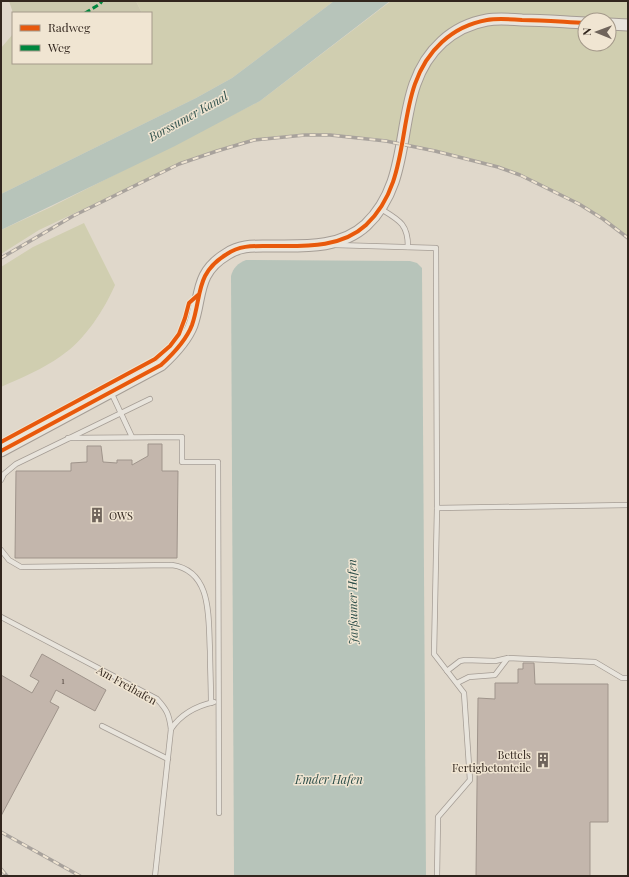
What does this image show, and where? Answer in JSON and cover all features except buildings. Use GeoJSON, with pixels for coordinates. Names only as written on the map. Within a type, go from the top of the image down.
{"type":"FeatureCollection","features":[{"type":"Feature","properties":{"kind":"street"},"geometry":{"type":"LineString","coordinates":[[1,451],[161,365],[174,353],[191,328],[200,288],[209,270],[220,258],[236,249],[250,246],[324,244],[344,238],[361,229],[381,209],[388,197],[396,173],[416,79],[427,59],[438,45],[452,33],[489,20],[512,19],[577,23]]}},
{"type":"Feature","properties":{"kind":"street"},"geometry":{"type":"LineString","coordinates":[[617,24],[628,25]]}},
{"type":"Feature","properties":{"kind":"lane"},"geometry":{"type":"LineString","coordinates":[[381,209],[405,226],[408,237],[408,247]]}},
{"type":"Feature","properties":{"kind":"lane"},"geometry":{"type":"LineString","coordinates":[[324,244],[436,248],[437,508],[434,654],[464,693],[470,780],[438,817],[437,876]]}},
{"type":"Feature","properties":{"kind":"lane"},"geometry":{"type":"LineString","coordinates":[[111,392],[132,437]]}},
{"type":"Feature","properties":{"kind":"lane"},"geometry":{"type":"LineString","coordinates":[[1,480],[4,474],[16,464],[150,399]]}},
{"type":"Feature","properties":{"kind":"lane"},"geometry":{"type":"LineString","coordinates":[[68,438],[182,436],[182,462],[218,462],[219,813]]}},
{"type":"Feature","properties":{"kind":"lane"},"geometry":{"type":"LineString","coordinates":[[437,508],[628,505]]}},
{"type":"Feature","properties":{"kind":"lane"},"geometry":{"type":"LineString","coordinates":[[1,550],[9,560],[21,567],[172,565],[181,566],[190,571],[199,582],[208,609],[211,703]]}},
{"type":"Feature","properties":{"kind":"lane","name":"Am Freihafen"},"geometry":{"type":"LineString","coordinates":[[1,617],[157,699],[166,709],[170,716],[171,729],[155,876]]}},
{"type":"Feature","properties":{"kind":"lane"},"geometry":{"type":"LineString","coordinates":[[447,671],[460,661],[495,661],[508,658],[594,662],[622,678],[628,678]]}},
{"type":"Feature","properties":{"kind":"lane"},"geometry":{"type":"LineString","coordinates":[[457,683],[468,677],[495,675],[508,658]]}},
{"type":"Feature","properties":{"kind":"lane"},"geometry":{"type":"LineString","coordinates":[[171,729],[178,720],[190,711],[203,704],[218,701]]}},
{"type":"Feature","properties":{"kind":"lane"},"geometry":{"type":"LineString","coordinates":[[102,726],[168,759]]}},
{"type":"Feature","properties":{"kind":"shaded area"},"geometry":{"type":"Polygon","coordinates":[[[9,1],[136,1],[142,12],[13,12],[9,1]]]}},
{"type":"Feature","properties":{"kind":"shaded area"},"geometry":{"type":"Polygon","coordinates":[[[136,1],[334,1],[232,78],[196,98],[1,194],[1,48],[12,35],[12,64],[152,64],[152,12],[142,12],[136,1]]]}},
{"type":"Feature","properties":{"kind":"shaded area"},"geometry":{"type":"Polygon","coordinates":[[[391,1],[628,1],[628,238],[603,219],[579,204],[520,175],[498,167],[435,151],[386,141],[330,135],[305,135],[254,140],[179,164],[39,230],[1,254],[1,230],[51,207],[260,101],[391,1]]]}},
{"type":"Feature","properties":{"kind":"shaded area"},"geometry":{"type":"Polygon","coordinates":[[[84,223],[115,285],[111,295],[93,324],[70,349],[54,361],[1,387],[1,267],[33,247],[84,223]]]}},
{"type":"Feature","properties":{"kind":"water","name":"Borssumer Kanal"},"geometry":{"type":"Polygon","coordinates":[[[334,1],[390,1],[260,101],[175,146],[1,230],[1,194],[196,98],[232,78],[334,1]]]}},
{"type":"Feature","properties":{"kind":"water","name":"Emder Hafen"},"geometry":{"type":"Polygon","coordinates":[[[246,260],[410,261],[417,263],[422,268],[426,876],[234,876],[231,276],[236,266],[246,260]]]}},
{"type":"Feature","properties":{"kind":"railway"},"geometry":{"type":"LineString","coordinates":[[1,258],[73,216],[179,164],[254,140],[305,135],[330,135],[386,141],[435,151],[498,167],[520,175],[579,204],[603,219],[628,238]]}},
{"type":"Feature","properties":{"kind":"railway"},"geometry":{"type":"LineString","coordinates":[[1,832],[80,876]]}},
{"type":"Feature","properties":{"kind":"railway"},"geometry":{"type":"LineString","coordinates":[[1,869],[7,876]]}},
{"type":"Feature","properties":{"kind":"marked path"},"geometry":{"type":"LineString","coordinates":[[87,12],[100,4],[102,1]]}},
{"type":"Feature","properties":{"kind":"cycle path"},"geometry":{"type":"LineString","coordinates":[[1,451],[161,365],[179,347],[192,325],[204,277],[209,269],[227,254],[237,249],[247,247],[307,246],[333,242],[356,233],[366,225],[383,205],[393,182],[400,158],[408,108],[415,84],[425,62],[447,38],[468,25],[491,19],[577,23]]}},
{"type":"Feature","properties":{"kind":"cycle path"},"geometry":{"type":"LineString","coordinates":[[1,442],[155,359],[170,346],[179,334],[189,303],[198,295]]}},
{"type":"Feature","properties":{"kind":"place","name":"OWS"},"geometry":{"type":"Point","coordinates":[97,515]}},
{"type":"Feature","properties":{"kind":"place","name":"Bettels Fertigbetonteile"},"geometry":{"type":"Point","coordinates":[543,760]}},
{"type":"Feature","properties":{"kind":"water label","name":"Jarßumer Hafen"},"geometry":{"type":"Point","coordinates":[352,602]}}]}
